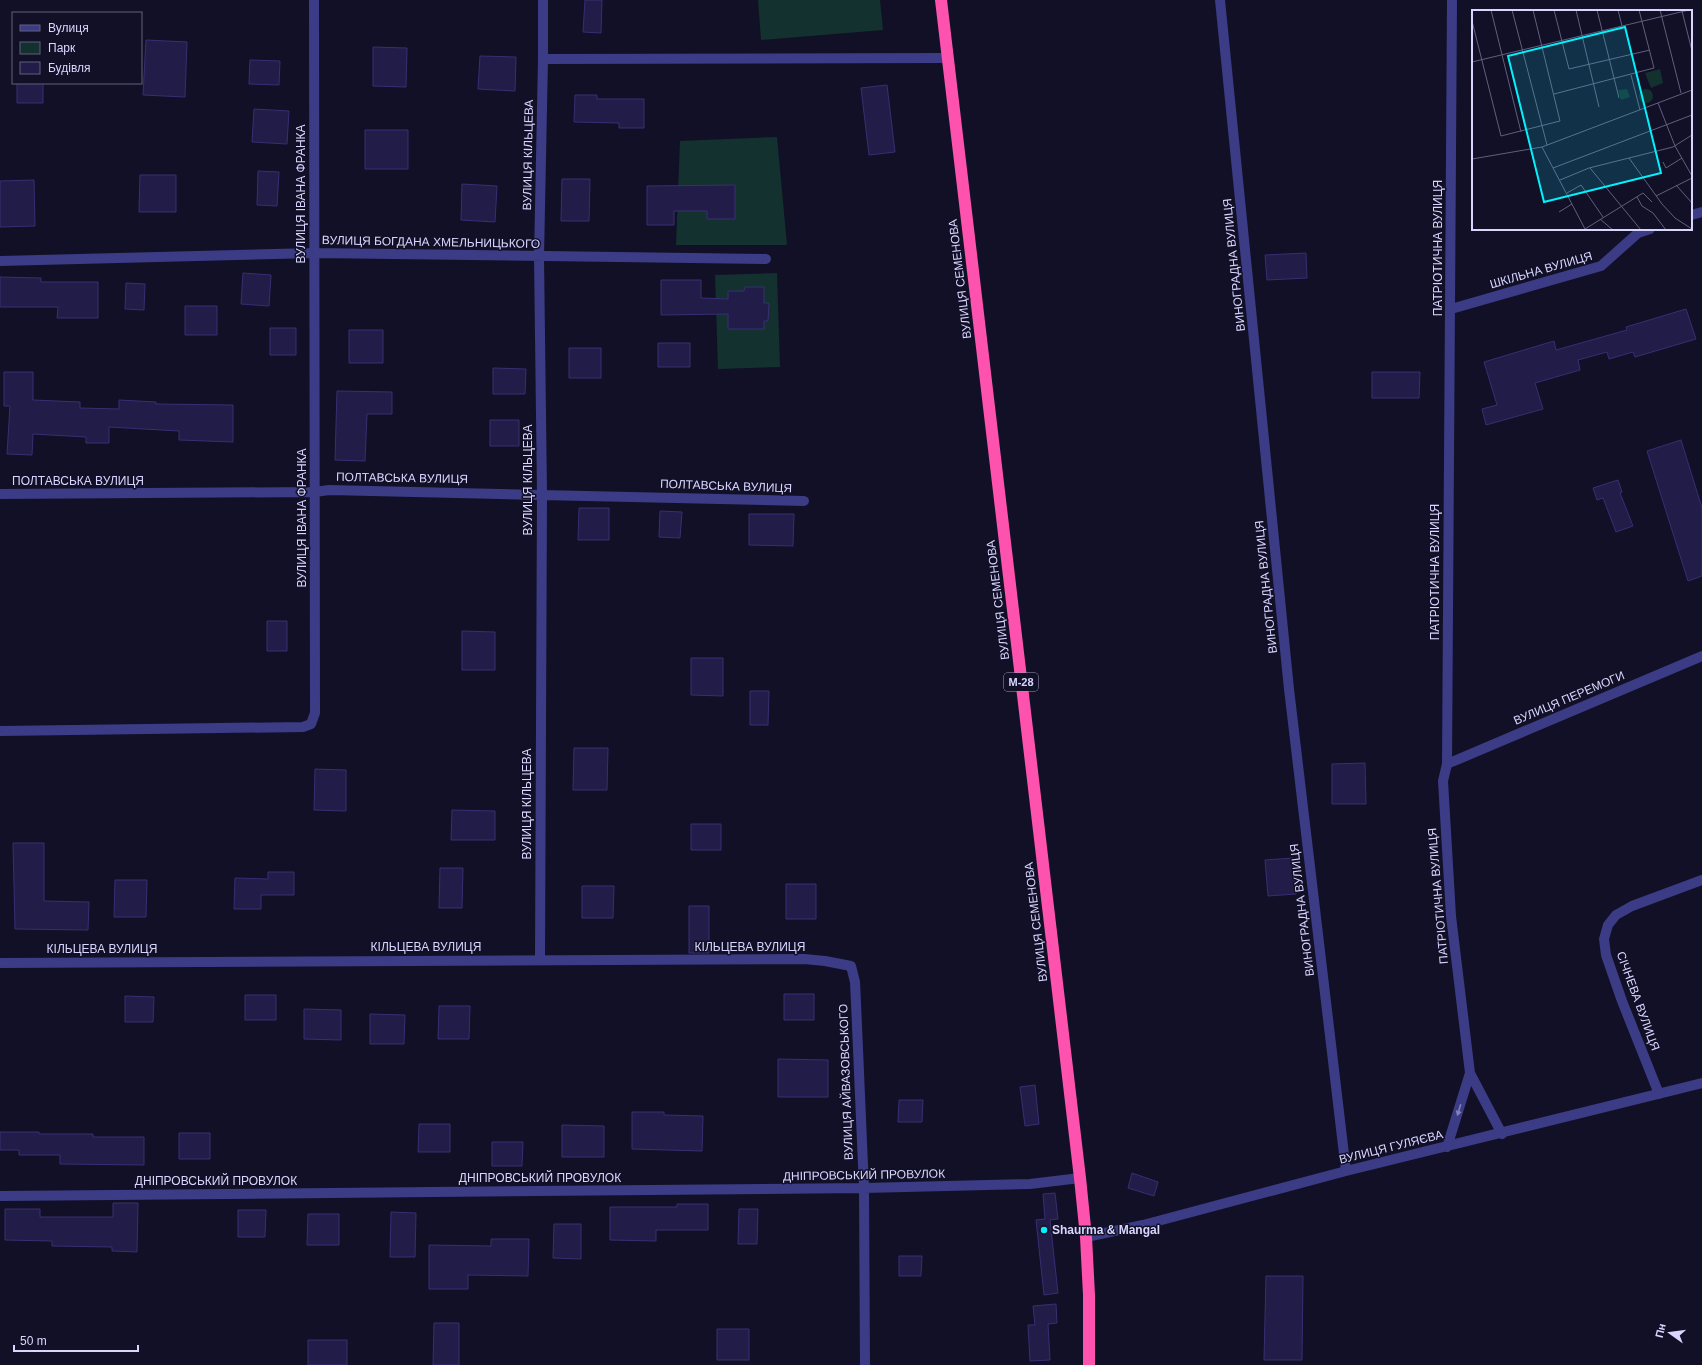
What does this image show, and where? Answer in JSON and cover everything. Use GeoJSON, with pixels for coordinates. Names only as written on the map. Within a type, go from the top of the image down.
{"type":"FeatureCollection","features":[{"type":"Feature","properties":{"kind":"highway","name":"ВУЛИЦЯ СЕМЕНОВА"},"geometry":{"type":"LineString","coordinates":[[941,0],[1080,1178],[1086,1237],[1089,1295],[1089,1365]]}},
{"type":"Feature","properties":{"kind":"street","name":"ВУЛИЦЯ ІВАНА ФРАНКА"},"geometry":{"type":"LineString","coordinates":[[0,731],[303,727],[311,724],[315,713],[314,0]]}},
{"type":"Feature","properties":{"kind":"street","name":"ВУЛИЦЯ КІЛЬЦЕВА"},"geometry":{"type":"LineString","coordinates":[[540,959],[542,494],[539,257],[543,0]]}},
{"type":"Feature","properties":{"kind":"street","name":"ВИНОГРАДНА ВУЛИЦЯ"},"geometry":{"type":"LineString","coordinates":[[1220,0],[1289,689],[1346,1171]]}},
{"type":"Feature","properties":{"kind":"street","name":"ПАТРІОТИЧНА ВУЛИЦЯ"},"geometry":{"type":"LineString","coordinates":[[1452,0],[1447,764],[1443,781],[1451,916],[1470,1073],[1502,1134]]}},
{"type":"Feature","properties":{"kind":"street"},"geometry":{"type":"LineString","coordinates":[[543,59],[948,58]]}},
{"type":"Feature","properties":{"kind":"street"},"geometry":{"type":"LineString","coordinates":[[1692,215],[1702,212]]}},
{"type":"Feature","properties":{"kind":"street","name":"ШКІЛЬНА ВУЛИЦЯ"},"geometry":{"type":"LineString","coordinates":[[1451,309],[1601,266],[1638,233],[1647,230]]}},
{"type":"Feature","properties":{"kind":"street","name":"ВУЛИЦЯ БОГДАНА ХМЕЛЬНИЦЬКОГО"},"geometry":{"type":"LineString","coordinates":[[0,261],[314,253],[766,259]]}},
{"type":"Feature","properties":{"kind":"street","name":"ПОЛТАВСЬКА ВУЛИЦЯ"},"geometry":{"type":"LineString","coordinates":[[0,494],[315,492],[329,490],[804,501]]}},
{"type":"Feature","properties":{"kind":"street","name":"ВУЛИЦЯ ПЕРЕМОГИ"},"geometry":{"type":"LineString","coordinates":[[1447,764],[1702,656]]}},
{"type":"Feature","properties":{"kind":"street","name":"СІЧНЕВА ВУЛИЦЯ"},"geometry":{"type":"LineString","coordinates":[[1659,1094],[1622,1001],[1606,955],[1604,939],[1608,925],[1616,915],[1632,906],[1702,880]]}},
{"type":"Feature","properties":{"kind":"street","name":"КІЛЬЦЕВА ВУЛИЦЯ"},"geometry":{"type":"LineString","coordinates":[[0,963],[540,959],[804,959],[851,966]]}},
{"type":"Feature","properties":{"kind":"street","name":"ВУЛИЦЯ АЙВАЗОВСЬКОГО"},"geometry":{"type":"LineString","coordinates":[[851,966],[855,982],[864,1188],[865,1365]]}},
{"type":"Feature","properties":{"kind":"street"},"geometry":{"type":"LineString","coordinates":[[1447,1147],[1470,1073]]}},
{"type":"Feature","properties":{"kind":"street","name":"ВУЛИЦЯ ГУЛЯЄВА"},"geometry":{"type":"LineString","coordinates":[[1086,1237],[1143,1225],[1346,1171],[1502,1134],[1702,1083]]}},
{"type":"Feature","properties":{"kind":"street","name":"ДНІПРОВСЬКИЙ ПРОВУЛОК"},"geometry":{"type":"LineString","coordinates":[[0,1196],[864,1188],[1030,1184],[1080,1178]]}},
{"type":"Feature","properties":{"kind":"green space"},"geometry":{"type":"Polygon","coordinates":[[[758,0],[880,0],[883,30],[761,40],[758,0]]]}},
{"type":"Feature","properties":{"kind":"green space"},"geometry":{"type":"Polygon","coordinates":[[[777,137],[787,245],[676,245],[680,141],[777,137]]]}},
{"type":"Feature","properties":{"kind":"green space"},"geometry":{"type":"Polygon","coordinates":[[[777,273],[780,367],[718,369],[715,275],[777,273]]]}},
{"type":"Feature","properties":{"kind":"building"},"geometry":{"type":"Polygon","coordinates":[[[585,0],[602,0],[601,33],[583,32],[585,0]]]}},
{"type":"Feature","properties":{"kind":"building"},"geometry":{"type":"Polygon","coordinates":[[[146,40],[187,42],[185,97],[143,95],[146,40]]]}},
{"type":"Feature","properties":{"kind":"building"},"geometry":{"type":"Polygon","coordinates":[[[373,47],[407,48],[406,87],[373,86],[373,47]]]}},
{"type":"Feature","properties":{"kind":"building"},"geometry":{"type":"Polygon","coordinates":[[[480,56],[516,57],[515,91],[478,89],[480,56]]]}},
{"type":"Feature","properties":{"kind":"building"},"geometry":{"type":"Polygon","coordinates":[[[250,60],[280,61],[279,85],[249,84],[250,60]]]}},
{"type":"Feature","properties":{"kind":"building"},"geometry":{"type":"Polygon","coordinates":[[[17,84],[43,84],[43,103],[17,103],[17,84]]]}},
{"type":"Feature","properties":{"kind":"building"},"geometry":{"type":"Polygon","coordinates":[[[887,85],[895,152],[869,155],[861,88],[887,85]]]}},
{"type":"Feature","properties":{"kind":"building"},"geometry":{"type":"Polygon","coordinates":[[[575,95],[597,95],[597,99],[644,99],[644,128],[619,128],[619,123],[574,122],[575,95]]]}},
{"type":"Feature","properties":{"kind":"building"},"geometry":{"type":"Polygon","coordinates":[[[254,109],[289,111],[287,144],[252,142],[254,109]]]}},
{"type":"Feature","properties":{"kind":"building"},"geometry":{"type":"Polygon","coordinates":[[[365,130],[408,130],[408,169],[365,169],[365,130]]]}},
{"type":"Feature","properties":{"kind":"building"},"geometry":{"type":"Polygon","coordinates":[[[258,171],[279,172],[277,206],[257,205],[258,171]]]}},
{"type":"Feature","properties":{"kind":"building"},"geometry":{"type":"Polygon","coordinates":[[[140,175],[176,175],[176,212],[139,212],[140,175]]]}},
{"type":"Feature","properties":{"kind":"building"},"geometry":{"type":"Polygon","coordinates":[[[562,179],[590,179],[589,221],[561,221],[562,179]]]}},
{"type":"Feature","properties":{"kind":"building"},"geometry":{"type":"Polygon","coordinates":[[[34,180],[35,226],[0,227],[0,181],[34,180]]]}},
{"type":"Feature","properties":{"kind":"building"},"geometry":{"type":"Polygon","coordinates":[[[462,184],[497,186],[495,222],[461,220],[462,184]]]}},
{"type":"Feature","properties":{"kind":"building"},"geometry":{"type":"Polygon","coordinates":[[[735,185],[735,219],[707,219],[707,211],[674,211],[674,225],[647,225],[647,186],[735,185]]]}},
{"type":"Feature","properties":{"kind":"building"},"geometry":{"type":"Polygon","coordinates":[[[1306,253],[1307,278],[1267,280],[1265,255],[1306,253]]]}},
{"type":"Feature","properties":{"kind":"building"},"geometry":{"type":"Polygon","coordinates":[[[243,273],[271,275],[269,306],[241,304],[243,273]]]}},
{"type":"Feature","properties":{"kind":"building"},"geometry":{"type":"Polygon","coordinates":[[[0,277],[41,278],[41,282],[98,282],[98,318],[57,318],[58,307],[0,307],[0,277]]]}},
{"type":"Feature","properties":{"kind":"building"},"geometry":{"type":"Polygon","coordinates":[[[661,280],[701,280],[701,298],[728,299],[728,291],[744,291],[745,287],[764,287],[764,303],[769,303],[768,321],[764,321],[764,329],[728,329],[728,314],[661,315],[661,280]]]}},
{"type":"Feature","properties":{"kind":"building"},"geometry":{"type":"Polygon","coordinates":[[[126,283],[145,284],[144,310],[125,309],[126,283]]]}},
{"type":"Feature","properties":{"kind":"building"},"geometry":{"type":"Polygon","coordinates":[[[185,306],[217,306],[217,335],[185,335],[185,306]]]}},
{"type":"Feature","properties":{"kind":"building"},"geometry":{"type":"Polygon","coordinates":[[[1686,309],[1696,339],[1635,357],[1633,352],[1609,359],[1607,352],[1578,360],[1580,370],[1535,383],[1543,409],[1486,425],[1482,409],[1497,405],[1484,362],[1554,341],[1556,350],[1627,330],[1626,327],[1686,309]]]}},
{"type":"Feature","properties":{"kind":"building"},"geometry":{"type":"Polygon","coordinates":[[[270,328],[296,328],[296,355],[270,355],[270,328]]]}},
{"type":"Feature","properties":{"kind":"building"},"geometry":{"type":"Polygon","coordinates":[[[349,330],[383,330],[383,363],[349,363],[349,330]]]}},
{"type":"Feature","properties":{"kind":"building"},"geometry":{"type":"Polygon","coordinates":[[[658,343],[690,343],[690,367],[658,367],[658,343]]]}},
{"type":"Feature","properties":{"kind":"building"},"geometry":{"type":"Polygon","coordinates":[[[569,348],[601,348],[601,378],[569,378],[569,348]]]}},
{"type":"Feature","properties":{"kind":"building"},"geometry":{"type":"Polygon","coordinates":[[[493,368],[526,369],[525,394],[493,394],[493,368]]]}},
{"type":"Feature","properties":{"kind":"building"},"geometry":{"type":"Polygon","coordinates":[[[4,372],[33,372],[33,400],[80,402],[80,408],[119,409],[119,400],[156,402],[156,404],[233,405],[233,442],[179,440],[179,431],[109,427],[109,443],[86,443],[86,437],[33,434],[32,455],[7,454],[10,406],[4,406],[4,372]]]}},
{"type":"Feature","properties":{"kind":"building"},"geometry":{"type":"Polygon","coordinates":[[[1372,372],[1420,372],[1419,398],[1372,398],[1372,372]]]}},
{"type":"Feature","properties":{"kind":"building"},"geometry":{"type":"Polygon","coordinates":[[[337,391],[392,392],[392,414],[367,414],[365,461],[335,460],[337,391]]]}},
{"type":"Feature","properties":{"kind":"building"},"geometry":{"type":"Polygon","coordinates":[[[490,420],[519,420],[519,446],[490,446],[490,420]]]}},
{"type":"Feature","properties":{"kind":"building"},"geometry":{"type":"Polygon","coordinates":[[[1681,440],[1702,508],[1702,576],[1688,581],[1647,451],[1681,440]]]}},
{"type":"Feature","properties":{"kind":"building"},"geometry":{"type":"Polygon","coordinates":[[[1618,480],[1622,492],[1620,493],[1633,526],[1616,532],[1603,498],[1597,500],[1593,488],[1618,480]]]}},
{"type":"Feature","properties":{"kind":"building"},"geometry":{"type":"Polygon","coordinates":[[[579,508],[609,508],[609,540],[578,540],[579,508]]]}},
{"type":"Feature","properties":{"kind":"building"},"geometry":{"type":"Polygon","coordinates":[[[660,511],[682,512],[680,538],[659,537],[660,511]]]}},
{"type":"Feature","properties":{"kind":"building"},"geometry":{"type":"Polygon","coordinates":[[[749,514],[794,514],[793,546],[749,545],[749,514]]]}},
{"type":"Feature","properties":{"kind":"building"},"geometry":{"type":"Polygon","coordinates":[[[267,621],[287,621],[287,651],[267,651],[267,621]]]}},
{"type":"Feature","properties":{"kind":"building"},"geometry":{"type":"Polygon","coordinates":[[[462,631],[495,632],[495,670],[462,670],[462,631]]]}},
{"type":"Feature","properties":{"kind":"building"},"geometry":{"type":"Polygon","coordinates":[[[691,658],[723,658],[723,696],[691,695],[691,658]]]}},
{"type":"Feature","properties":{"kind":"building"},"geometry":{"type":"Polygon","coordinates":[[[750,691],[769,691],[768,725],[750,725],[750,691]]]}},
{"type":"Feature","properties":{"kind":"building"},"geometry":{"type":"Polygon","coordinates":[[[574,748],[608,748],[607,790],[573,790],[574,748]]]}},
{"type":"Feature","properties":{"kind":"building"},"geometry":{"type":"Polygon","coordinates":[[[1365,763],[1366,804],[1332,804],[1332,764],[1365,763]]]}},
{"type":"Feature","properties":{"kind":"building"},"geometry":{"type":"Polygon","coordinates":[[[315,769],[346,770],[346,811],[314,810],[315,769]]]}},
{"type":"Feature","properties":{"kind":"building"},"geometry":{"type":"Polygon","coordinates":[[[452,810],[495,811],[495,840],[451,840],[452,810]]]}},
{"type":"Feature","properties":{"kind":"building"},"geometry":{"type":"Polygon","coordinates":[[[691,824],[721,824],[721,850],[691,850],[691,824]]]}},
{"type":"Feature","properties":{"kind":"building"},"geometry":{"type":"Polygon","coordinates":[[[13,843],[44,843],[44,901],[89,902],[88,930],[15,929],[13,843]]]}},
{"type":"Feature","properties":{"kind":"building"},"geometry":{"type":"Polygon","coordinates":[[[1293,858],[1296,894],[1268,896],[1265,860],[1293,858]]]}},
{"type":"Feature","properties":{"kind":"building"},"geometry":{"type":"Polygon","coordinates":[[[440,868],[463,868],[462,908],[439,908],[440,868]]]}},
{"type":"Feature","properties":{"kind":"building"},"geometry":{"type":"Polygon","coordinates":[[[268,872],[294,872],[294,895],[261,895],[261,909],[234,909],[235,878],[268,879],[268,872]]]}},
{"type":"Feature","properties":{"kind":"building"},"geometry":{"type":"Polygon","coordinates":[[[115,880],[147,880],[146,917],[114,917],[115,880]]]}},
{"type":"Feature","properties":{"kind":"building"},"geometry":{"type":"Polygon","coordinates":[[[786,884],[816,884],[816,919],[786,919],[786,884]]]}},
{"type":"Feature","properties":{"kind":"building"},"geometry":{"type":"Polygon","coordinates":[[[582,886],[614,886],[613,918],[582,918],[582,886]]]}},
{"type":"Feature","properties":{"kind":"building"},"geometry":{"type":"Polygon","coordinates":[[[689,906],[709,906],[709,953],[689,953],[689,906]]]}},
{"type":"Feature","properties":{"kind":"building"},"geometry":{"type":"Polygon","coordinates":[[[784,994],[814,994],[814,1020],[784,1020],[784,994]]]}},
{"type":"Feature","properties":{"kind":"building"},"geometry":{"type":"Polygon","coordinates":[[[245,995],[276,995],[276,1020],[245,1020],[245,995]]]}},
{"type":"Feature","properties":{"kind":"building"},"geometry":{"type":"Polygon","coordinates":[[[125,996],[154,997],[153,1022],[125,1022],[125,996]]]}},
{"type":"Feature","properties":{"kind":"building"},"geometry":{"type":"Polygon","coordinates":[[[439,1006],[470,1006],[469,1039],[438,1039],[439,1006]]]}},
{"type":"Feature","properties":{"kind":"building"},"geometry":{"type":"Polygon","coordinates":[[[304,1009],[341,1010],[341,1040],[304,1039],[304,1009]]]}},
{"type":"Feature","properties":{"kind":"building"},"geometry":{"type":"Polygon","coordinates":[[[370,1014],[405,1015],[404,1044],[370,1044],[370,1014]]]}},
{"type":"Feature","properties":{"kind":"building"},"geometry":{"type":"Polygon","coordinates":[[[778,1059],[828,1060],[828,1097],[778,1097],[778,1059]]]}},
{"type":"Feature","properties":{"kind":"building"},"geometry":{"type":"Polygon","coordinates":[[[1035,1085],[1039,1124],[1025,1126],[1020,1087],[1035,1085]]]}},
{"type":"Feature","properties":{"kind":"building"},"geometry":{"type":"Polygon","coordinates":[[[899,1100],[923,1100],[922,1122],[898,1122],[899,1100]]]}},
{"type":"Feature","properties":{"kind":"building"},"geometry":{"type":"Polygon","coordinates":[[[632,1112],[664,1112],[664,1115],[703,1116],[702,1151],[632,1149],[632,1112]]]}},
{"type":"Feature","properties":{"kind":"building"},"geometry":{"type":"Polygon","coordinates":[[[419,1124],[450,1124],[450,1152],[418,1152],[419,1124]]]}},
{"type":"Feature","properties":{"kind":"building"},"geometry":{"type":"Polygon","coordinates":[[[562,1125],[604,1126],[604,1157],[562,1157],[562,1125]]]}},
{"type":"Feature","properties":{"kind":"building"},"geometry":{"type":"Polygon","coordinates":[[[0,1132],[93,1134],[93,1137],[144,1137],[144,1165],[60,1164],[60,1155],[19,1155],[19,1150],[0,1150],[0,1132]]]}},
{"type":"Feature","properties":{"kind":"building"},"geometry":{"type":"Polygon","coordinates":[[[179,1133],[210,1133],[210,1159],[179,1159],[179,1133]]]}},
{"type":"Feature","properties":{"kind":"building"},"geometry":{"type":"Polygon","coordinates":[[[492,1142],[523,1142],[522,1166],[492,1166],[492,1142]]]}},
{"type":"Feature","properties":{"kind":"building"},"geometry":{"type":"Polygon","coordinates":[[[1132,1173],[1158,1182],[1154,1196],[1128,1188],[1132,1173]]]}},
{"type":"Feature","properties":{"kind":"building"},"geometry":{"type":"Polygon","coordinates":[[[1055,1193],[1058,1219],[1050,1220],[1058,1293],[1044,1295],[1036,1220],[1045,1219],[1043,1194],[1055,1193]]]}},
{"type":"Feature","properties":{"kind":"building"},"geometry":{"type":"Polygon","coordinates":[[[113,1203],[138,1203],[137,1252],[112,1251],[112,1247],[52,1246],[52,1241],[5,1240],[5,1209],[40,1209],[40,1217],[113,1217],[113,1203]]]}},
{"type":"Feature","properties":{"kind":"building"},"geometry":{"type":"Polygon","coordinates":[[[677,1204],[708,1204],[708,1230],[656,1230],[656,1241],[610,1240],[610,1207],[677,1207],[677,1204]]]}},
{"type":"Feature","properties":{"kind":"building"},"geometry":{"type":"Polygon","coordinates":[[[739,1209],[758,1209],[757,1244],[738,1244],[739,1209]]]}},
{"type":"Feature","properties":{"kind":"building"},"geometry":{"type":"Polygon","coordinates":[[[238,1210],[266,1210],[265,1237],[238,1237],[238,1210]]]}},
{"type":"Feature","properties":{"kind":"building"},"geometry":{"type":"Polygon","coordinates":[[[391,1212],[416,1213],[415,1257],[390,1257],[391,1212]]]}},
{"type":"Feature","properties":{"kind":"building"},"geometry":{"type":"Polygon","coordinates":[[[308,1214],[339,1214],[339,1245],[307,1245],[308,1214]]]}},
{"type":"Feature","properties":{"kind":"building"},"geometry":{"type":"Polygon","coordinates":[[[554,1224],[581,1224],[581,1259],[553,1258],[554,1224]]]}},
{"type":"Feature","properties":{"kind":"building"},"geometry":{"type":"Polygon","coordinates":[[[491,1239],[529,1239],[528,1276],[468,1275],[468,1289],[429,1289],[429,1245],[491,1246],[491,1239]]]}},
{"type":"Feature","properties":{"kind":"building"},"geometry":{"type":"Polygon","coordinates":[[[899,1256],[922,1256],[921,1276],[899,1276],[899,1256]]]}},
{"type":"Feature","properties":{"kind":"building"},"geometry":{"type":"Polygon","coordinates":[[[1266,1276],[1303,1276],[1302,1360],[1264,1360],[1266,1276]]]}},
{"type":"Feature","properties":{"kind":"building"},"geometry":{"type":"Polygon","coordinates":[[[1056,1304],[1057,1323],[1048,1324],[1050,1360],[1030,1361],[1028,1325],[1035,1325],[1033,1306],[1056,1304]]]}},
{"type":"Feature","properties":{"kind":"building"},"geometry":{"type":"Polygon","coordinates":[[[434,1323],[459,1323],[459,1365],[433,1365],[434,1323]]]}},
{"type":"Feature","properties":{"kind":"building"},"geometry":{"type":"Polygon","coordinates":[[[717,1329],[749,1329],[749,1360],[717,1360],[717,1329]]]}},
{"type":"Feature","properties":{"kind":"building"},"geometry":{"type":"Polygon","coordinates":[[[308,1340],[347,1340],[347,1365],[308,1365],[308,1340]]]}},
{"type":"Feature","properties":{"kind":"place","name":"Shaurma & Mangal"},"geometry":{"type":"Point","coordinates":[1044,1230]}}]}
